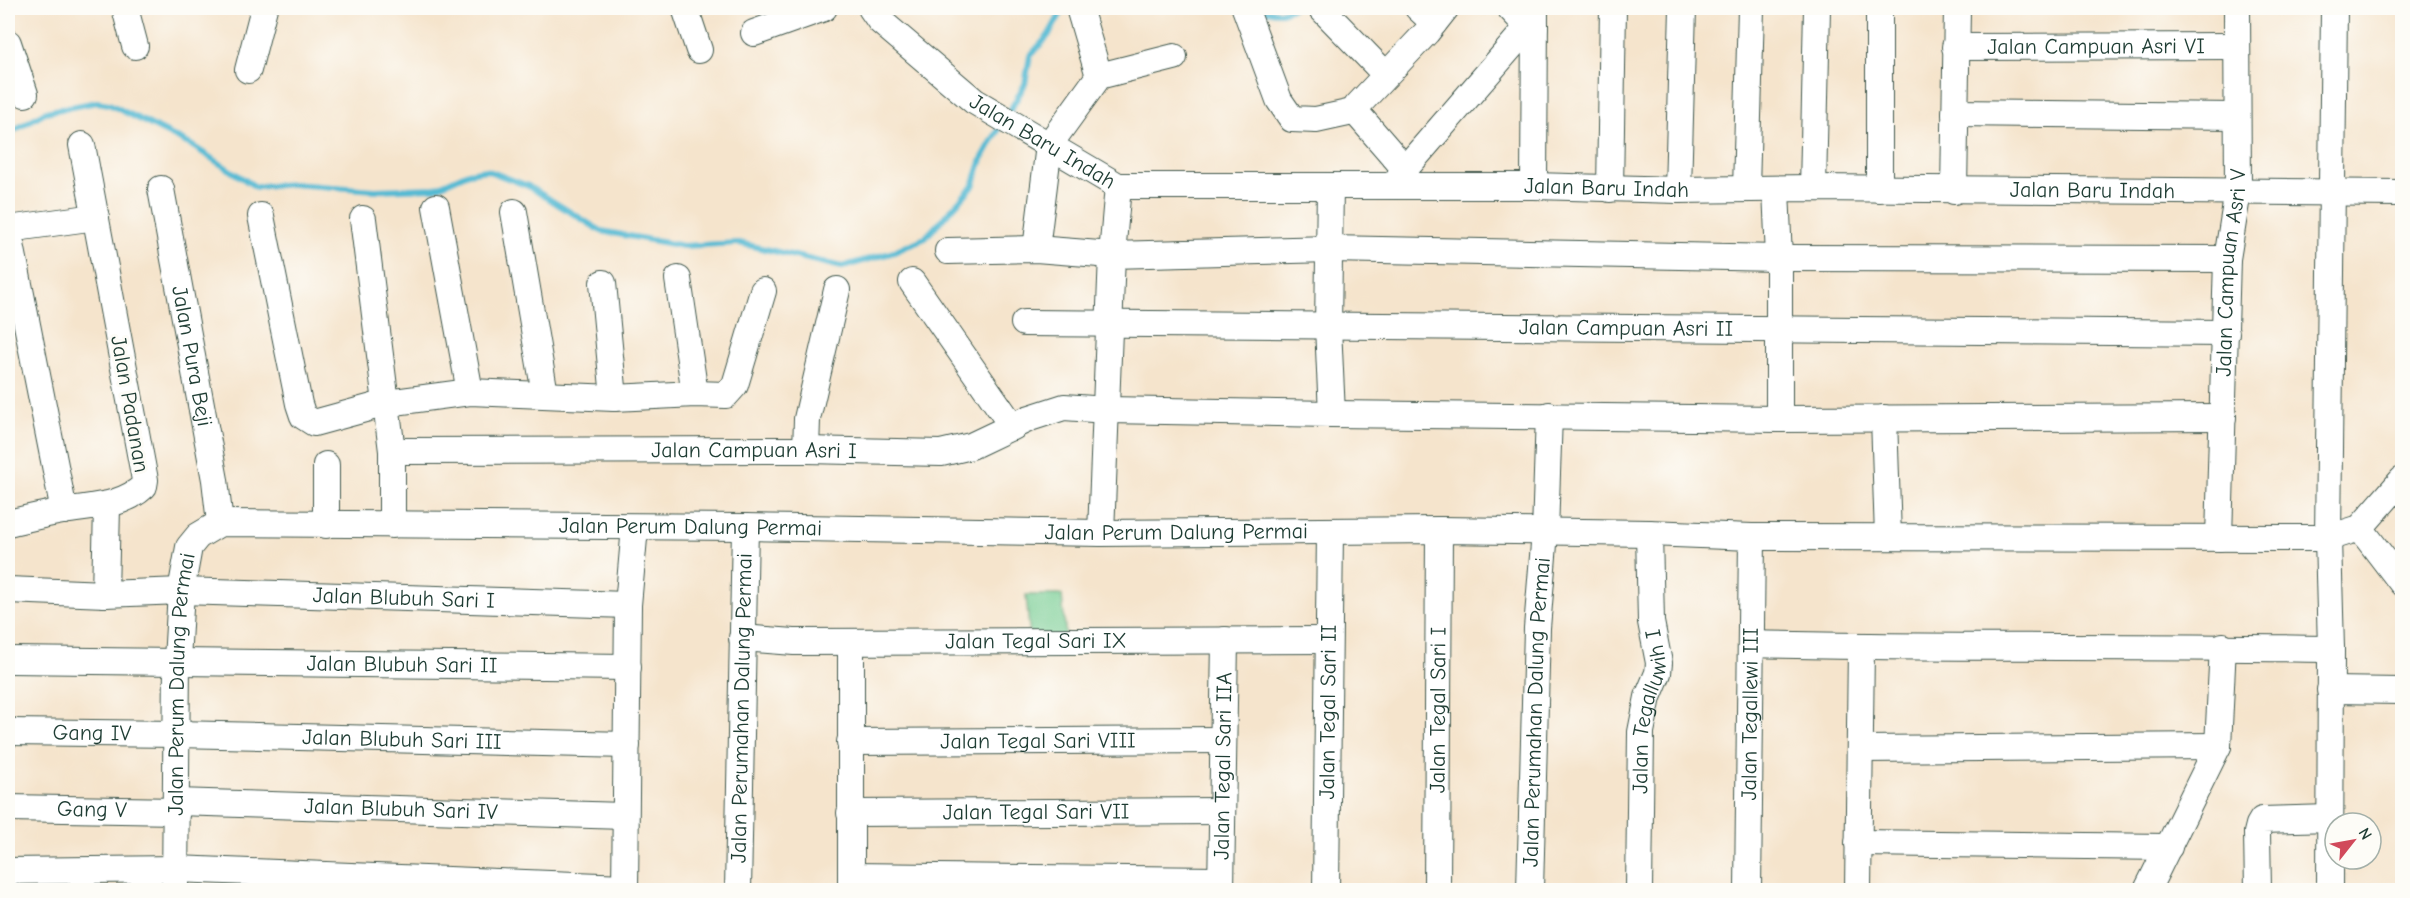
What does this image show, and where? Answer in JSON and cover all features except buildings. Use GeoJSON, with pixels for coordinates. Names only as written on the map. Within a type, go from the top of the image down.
{"type":"FeatureCollection","features":[{"type":"Feature","properties":{"kind":"street"},"geometry":{"type":"LineString","coordinates":[[125,8],[135,46]]}},
{"type":"Feature","properties":{"kind":"street"},"geometry":{"type":"LineString","coordinates":[[248,70],[264,8]]}},
{"type":"Feature","properties":{"kind":"street"},"geometry":{"type":"LineString","coordinates":[[685,8],[699,50]]}},
{"type":"Feature","properties":{"kind":"street"},"geometry":{"type":"LineString","coordinates":[[754,33],[824,8]]}},
{"type":"Feature","properties":{"kind":"street"},"geometry":{"type":"LineString","coordinates":[[1079,8],[1099,76]]}},
{"type":"Feature","properties":{"kind":"street"},"geometry":{"type":"LineString","coordinates":[[1245,8],[1279,100],[1292,118],[1316,120],[1356,111]]}},
{"type":"Feature","properties":{"kind":"street"},"geometry":{"type":"LineString","coordinates":[[1321,8],[1386,75]]}},
{"type":"Feature","properties":{"kind":"street"},"geometry":{"type":"LineString","coordinates":[[1510,8],[1533,20]]}},
{"type":"Feature","properties":{"kind":"street"},"geometry":{"type":"LineString","coordinates":[[1610,189],[1613,8]]}},
{"type":"Feature","properties":{"kind":"street"},"geometry":{"type":"LineString","coordinates":[[1678,190],[1683,8]]}},
{"type":"Feature","properties":{"kind":"street"},"geometry":{"type":"LineString","coordinates":[[1746,189],[1751,8]]}},
{"type":"Feature","properties":{"kind":"street"},"geometry":{"type":"LineString","coordinates":[[1813,188],[1817,8]]}},
{"type":"Feature","properties":{"kind":"street"},"geometry":{"type":"LineString","coordinates":[[1879,8],[1879,189]]}},
{"type":"Feature","properties":{"kind":"street"},"geometry":{"type":"LineString","coordinates":[[1954,191],[1957,8]]}},
{"type":"Feature","properties":{"kind":"street","name":"Jalan Campuan Asri V"},"geometry":{"type":"LineString","coordinates":[[2219,538],[2227,259],[2238,191],[2237,8]]}},
{"type":"Feature","properties":{"kind":"street"},"geometry":{"type":"LineString","coordinates":[[2330,811],[2331,648],[2328,538],[2334,8]]}},
{"type":"Feature","properties":{"kind":"street","name":"Jalan Baru Indah"},"geometry":{"type":"LineString","coordinates":[[880,12],[974,101],[1118,186],[1330,186],[1399,177],[1610,189],[2332,191],[2403,194]]}},
{"type":"Feature","properties":{"kind":"street"},"geometry":{"type":"LineString","coordinates":[[1433,13],[1386,75],[1358,104],[1356,111],[1399,177],[1533,20]]}},
{"type":"Feature","properties":{"kind":"street"},"geometry":{"type":"LineString","coordinates":[[1533,20],[1534,186]]}},
{"type":"Feature","properties":{"kind":"street"},"geometry":{"type":"LineString","coordinates":[[8,43],[16,83]]}},
{"type":"Feature","properties":{"kind":"street","name":"Jalan Campuan Asri VI"},"geometry":{"type":"LineString","coordinates":[[1955,47],[2237,46]]}},
{"type":"Feature","properties":{"kind":"street"},"geometry":{"type":"LineString","coordinates":[[1036,249],[1049,144],[1099,76],[1174,57]]}},
{"type":"Feature","properties":{"kind":"street"},"geometry":{"type":"LineString","coordinates":[[1955,113],[2237,116]]}},
{"type":"Feature","properties":{"kind":"street","name":"Jalan Padanan"},"geometry":{"type":"LineString","coordinates":[[8,524],[63,511],[107,506],[137,492],[144,486],[145,480],[82,145]]}},
{"type":"Feature","properties":{"kind":"street"},"geometry":{"type":"LineString","coordinates":[[1101,533],[1112,255],[1118,186]]}},
{"type":"Feature","properties":{"kind":"street"},"geometry":{"type":"LineString","coordinates":[[1330,186],[1328,327],[1332,414]]}},
{"type":"Feature","properties":{"kind":"street","name":"Jalan Pura Beji"},"geometry":{"type":"LineString","coordinates":[[161,189],[215,480],[220,524]]}},
{"type":"Feature","properties":{"kind":"street"},"geometry":{"type":"LineString","coordinates":[[1776,190],[1779,258],[1779,419]]}},
{"type":"Feature","properties":{"kind":"street"},"geometry":{"type":"LineString","coordinates":[[436,207],[470,392]]}},
{"type":"Feature","properties":{"kind":"street"},"geometry":{"type":"LineString","coordinates":[[514,212],[545,394]]}},
{"type":"Feature","properties":{"kind":"street"},"geometry":{"type":"LineString","coordinates":[[261,216],[303,416],[314,423],[387,403],[470,392],[614,398],[695,394],[726,395],[734,389],[763,291]]}},
{"type":"Feature","properties":{"kind":"street"},"geometry":{"type":"LineString","coordinates":[[63,511],[8,229],[96,218]]}},
{"type":"Feature","properties":{"kind":"street"},"geometry":{"type":"LineString","coordinates":[[363,219],[392,451],[392,525]]}},
{"type":"Feature","properties":{"kind":"street"},"geometry":{"type":"LineString","coordinates":[[948,251],[1036,249],[1112,255],[1330,249],[1779,258],[2227,259]]}},
{"type":"Feature","properties":{"kind":"street"},"geometry":{"type":"LineString","coordinates":[[678,279],[695,394]]}},
{"type":"Feature","properties":{"kind":"street"},"geometry":{"type":"LineString","coordinates":[[912,282],[1013,427]]}},
{"type":"Feature","properties":{"kind":"street"},"geometry":{"type":"LineString","coordinates":[[603,284],[614,398]]}},
{"type":"Feature","properties":{"kind":"street"},"geometry":{"type":"LineString","coordinates":[[806,450],[807,419],[837,290]]}},
{"type":"Feature","properties":{"kind":"street","name":"Jalan Campuan Asri II"},"geometry":{"type":"LineString","coordinates":[[1024,323],[2226,333]]}},
{"type":"Feature","properties":{"kind":"street","name":"Jalan Campuan Asri I"},"geometry":{"type":"LineString","coordinates":[[392,451],[806,450],[941,453],[960,450],[1030,418],[1064,407],[1107,410],[1332,414],[1779,419],[2223,417]]}},
{"type":"Feature","properties":{"kind":"street","name":"Jalan Perumahan Dalung Permai"},"geometry":{"type":"LineString","coordinates":[[1530,891],[1537,628],[1545,532],[1549,416]]}},
{"type":"Feature","properties":{"kind":"street"},"geometry":{"type":"LineString","coordinates":[[1884,418],[1888,537]]}},
{"type":"Feature","properties":{"kind":"street"},"geometry":{"type":"LineString","coordinates":[[326,465],[326,525]]}},
{"type":"Feature","properties":{"kind":"street"},"geometry":{"type":"LineString","coordinates":[[2400,489],[2360,528],[2403,583]]}},
{"type":"Feature","properties":{"kind":"street"},"geometry":{"type":"LineString","coordinates":[[105,594],[107,506]]}},
{"type":"Feature","properties":{"kind":"street","name":"Jalan Perum Dalung Permai"},"geometry":{"type":"LineString","coordinates":[[176,880],[177,660],[181,591],[189,547],[198,536],[220,524],[745,527],[1101,533],[1439,530],[1649,532],[1752,537],[2219,538],[2328,538],[2360,528]]}},
{"type":"Feature","properties":{"kind":"street"},"geometry":{"type":"LineString","coordinates":[[8,871],[176,880],[625,889],[628,605],[635,527]]}},
{"type":"Feature","properties":{"kind":"street","name":"Jalan Perumahan Dalung Permai"},"geometry":{"type":"LineString","coordinates":[[738,891],[745,527]]}},
{"type":"Feature","properties":{"kind":"street","name":"Jalan Tegal Sari I"},"geometry":{"type":"LineString","coordinates":[[1437,891],[1439,530]]}},
{"type":"Feature","properties":{"kind":"street","name":"Jalan Tegal Sari II"},"geometry":{"type":"LineString","coordinates":[[1326,891],[1330,531]]}},
{"type":"Feature","properties":{"kind":"street","name":"Jalan Tegalluwih I"},"geometry":{"type":"LineString","coordinates":[[1639,891],[1642,725],[1659,663],[1651,622],[1649,532]]}},
{"type":"Feature","properties":{"kind":"street","name":"Jalan Tegallewi III"},"geometry":{"type":"LineString","coordinates":[[1748,891],[1752,537]]}},
{"type":"Feature","properties":{"kind":"street","name":"Jalan Blubuh Sari I"},"geometry":{"type":"LineString","coordinates":[[8,590],[105,594],[181,591],[628,605]]}},
{"type":"Feature","properties":{"kind":"street","name":"Jalan Tegal Sari IX"},"geometry":{"type":"LineString","coordinates":[[742,638],[794,642],[1328,640]]}},
{"type":"Feature","properties":{"kind":"street","name":"Jalan Tegal Sari IIA"},"geometry":{"type":"LineString","coordinates":[[1220,885],[1225,640]]}},
{"type":"Feature","properties":{"kind":"street"},"geometry":{"type":"LineString","coordinates":[[851,642],[851,883],[1220,885]]}},
{"type":"Feature","properties":{"kind":"street"},"geometry":{"type":"LineString","coordinates":[[1751,644],[1861,647],[2331,648]]}},
{"type":"Feature","properties":{"kind":"street"},"geometry":{"type":"LineString","coordinates":[[2147,891],[2218,746],[2223,646]]}},
{"type":"Feature","properties":{"kind":"street"},"geometry":{"type":"LineString","coordinates":[[1857,891],[1861,647]]}},
{"type":"Feature","properties":{"kind":"street","name":"Jalan Blubuh Sari II"},"geometry":{"type":"LineString","coordinates":[[8,660],[177,660],[628,667]]}},
{"type":"Feature","properties":{"kind":"street"},"geometry":{"type":"LineString","coordinates":[[2330,690],[2403,691]]}},
{"type":"Feature","properties":{"kind":"street","name":"Gang IV"},"geometry":{"type":"LineString","coordinates":[[8,732],[177,734]]}},
{"type":"Feature","properties":{"kind":"street","name":"Jalan Blubuh Sari III"},"geometry":{"type":"LineString","coordinates":[[177,734],[627,745]]}},
{"type":"Feature","properties":{"kind":"street","name":"Jalan Tegal Sari VIII"},"geometry":{"type":"LineString","coordinates":[[850,742],[1223,740]]}},
{"type":"Feature","properties":{"kind":"street"},"geometry":{"type":"LineString","coordinates":[[1860,749],[2218,746]]}},
{"type":"Feature","properties":{"kind":"street","name":"Gang V"},"geometry":{"type":"LineString","coordinates":[[8,808],[177,807]]}},
{"type":"Feature","properties":{"kind":"street","name":"Jalan Blubuh Sari IV"},"geometry":{"type":"LineString","coordinates":[[177,807],[624,816]]}},
{"type":"Feature","properties":{"kind":"street","name":"Jalan Tegal Sari VII"},"geometry":{"type":"LineString","coordinates":[[850,813],[1222,811]]}},
{"type":"Feature","properties":{"kind":"street"},"geometry":{"type":"LineString","coordinates":[[2258,891],[2257,833],[2262,820],[2323,818]]}},
{"type":"Feature","properties":{"kind":"street"},"geometry":{"type":"LineString","coordinates":[[1858,843],[2169,847]]}},
{"type":"Feature","properties":{"kind":"street"},"geometry":{"type":"LineString","coordinates":[[2330,871],[2330,891]]}},
{"type":"Feature","properties":{"kind":"green space"},"geometry":{"type":"Polygon","coordinates":[[[1026,595],[1062,595],[1067,650],[1031,650],[1026,595]]]}},
{"type":"Feature","properties":{"kind":"waterway"},"geometry":{"type":"LineString","coordinates":[[1008,114],[1025,84],[1030,56],[1048,36],[1064,8]]}},
{"type":"Feature","properties":{"kind":"waterway"},"geometry":{"type":"LineString","coordinates":[[1262,8],[1265,11],[1282,12],[1292,8]]}},
{"type":"Feature","properties":{"kind":"waterway"},"geometry":{"type":"LineString","coordinates":[[8,134],[45,112],[97,102],[109,104],[191,145],[256,187],[292,184],[375,190],[435,188],[468,173],[486,170],[528,186],[601,231],[683,246],[739,243],[842,267],[894,252],[925,238],[973,186],[982,159],[1001,125]]}}]}
